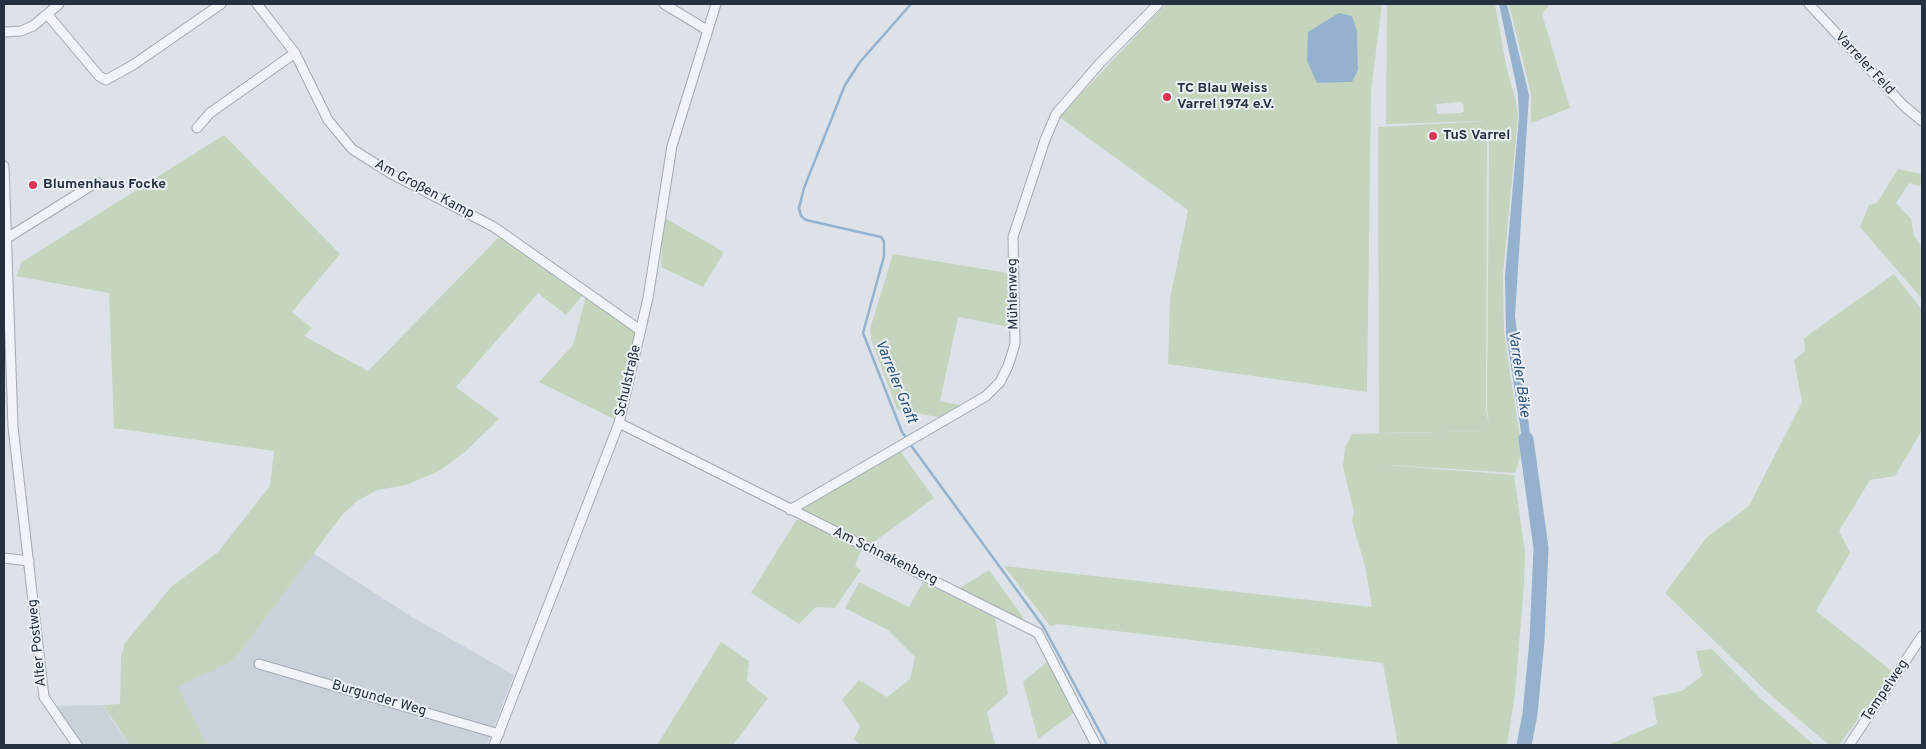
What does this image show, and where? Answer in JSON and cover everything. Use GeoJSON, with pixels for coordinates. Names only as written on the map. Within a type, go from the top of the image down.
{"type":"FeatureCollection","features":[{"type":"Feature","properties":{"kind":"street"},"geometry":{"type":"LineString","coordinates":[[4,32],[33,26],[59,4]]}},
{"type":"Feature","properties":{"kind":"street"},"geometry":{"type":"LineString","coordinates":[[47,14],[99,76],[106,80],[133,66],[221,4]]}},
{"type":"Feature","properties":{"kind":"street","name":"Am Großen Kamp"},"geometry":{"type":"LineString","coordinates":[[257,4],[295,53],[328,120],[352,149],[390,173],[494,227],[640,330]]}},
{"type":"Feature","properties":{"kind":"street"},"geometry":{"type":"LineString","coordinates":[[664,4],[707,30]]}},
{"type":"Feature","properties":{"kind":"street","name":"Schulstraße"},"geometry":{"type":"LineString","coordinates":[[494,745],[619,424],[653,268],[672,146],[716,4]]}},
{"type":"Feature","properties":{"kind":"street","name":"Mühlenweg"},"geometry":{"type":"LineString","coordinates":[[790,510],[986,396],[1000,382],[1008,366],[1014,344],[1013,237],[1045,140],[1056,114],[1100,64],[1158,4]]}},
{"type":"Feature","properties":{"kind":"street","name":"Varreler Feld"},"geometry":{"type":"LineString","coordinates":[[1809,4],[1903,106],[1922,121]]}},
{"type":"Feature","properties":{"kind":"street"},"geometry":{"type":"LineString","coordinates":[[196,128],[210,113],[295,53]]}},
{"type":"Feature","properties":{"kind":"street","name":"Alter Postweg"},"geometry":{"type":"LineString","coordinates":[[4,166],[8,427],[29,561],[44,697],[77,745]]}},
{"type":"Feature","properties":{"kind":"street"},"geometry":{"type":"LineString","coordinates":[[5,240],[97,182]]}},
{"type":"Feature","properties":{"kind":"street","name":"Am Schnakenberg"},"geometry":{"type":"LineString","coordinates":[[619,424],[1038,633],[1096,745]]}},
{"type":"Feature","properties":{"kind":"street"},"geometry":{"type":"LineString","coordinates":[[4,558],[29,561]]}},
{"type":"Feature","properties":{"kind":"street","name":"Tempelweg"},"geometry":{"type":"LineString","coordinates":[[1849,745],[1922,636]]}},
{"type":"Feature","properties":{"kind":"street","name":"Burgunder Weg"},"geometry":{"type":"LineString","coordinates":[[259,664],[499,734]]}},
{"type":"Feature","properties":{"kind":"shaded area"},"geometry":{"type":"Polygon","coordinates":[[[313,553],[412,617],[514,675],[487,745],[207,745],[177,687],[234,660],[313,553]]]}},
{"type":"Feature","properties":{"kind":"shaded area"},"geometry":{"type":"Polygon","coordinates":[[[103,705],[130,745],[81,745],[55,706],[103,705]]]}},
{"type":"Feature","properties":{"kind":"green space"},"geometry":{"type":"Polygon","coordinates":[[[1166,4],[1382,4],[1371,91],[1367,392],[1168,364],[1170,299],[1188,210],[1059,117],[1166,4]],[[1357,31],[1317,83],[1352,82],[1358,70],[1357,31]]]}},
{"type":"Feature","properties":{"kind":"green space"},"geometry":{"type":"Polygon","coordinates":[[[1387,4],[1495,4],[1507,70],[1518,116],[1503,275],[1504,332],[1522,451],[1515,473],[1372,464],[1514,475],[1525,552],[1515,693],[1507,745],[1398,745],[1383,663],[1058,624],[1050,626],[1004,566],[1372,607],[1365,566],[1352,521],[1354,512],[1343,467],[1345,448],[1352,434],[1491,431],[1379,433],[1378,127],[1488,121],[1386,124],[1387,4]],[[1463,103],[1436,104],[1437,114],[1461,113],[1464,111],[1463,103]],[[1487,124],[1486,411],[1489,423],[1487,410],[1489,149],[1487,124]]]}},
{"type":"Feature","properties":{"kind":"green space"},"geometry":{"type":"Polygon","coordinates":[[[1509,4],[1550,4],[1542,14],[1570,108],[1531,123],[1531,94],[1509,4]]]}},
{"type":"Feature","properties":{"kind":"green space"},"geometry":{"type":"Polygon","coordinates":[[[224,135],[340,254],[292,312],[312,328],[304,336],[368,371],[499,237],[582,296],[566,315],[538,293],[456,387],[499,419],[465,452],[439,471],[406,485],[377,490],[357,501],[342,515],[234,660],[178,687],[207,745],[130,745],[103,705],[120,704],[121,657],[125,643],[171,587],[218,552],[270,486],[274,451],[114,428],[109,293],[16,276],[22,262],[224,135]]]}},
{"type":"Feature","properties":{"kind":"green space"},"geometry":{"type":"Polygon","coordinates":[[[1898,169],[1922,174],[1922,184],[1919,186],[1909,183],[1896,203],[1911,219],[1914,236],[1922,247],[1922,299],[1860,227],[1869,205],[1877,203],[1898,169]]]}},
{"type":"Feature","properties":{"kind":"green space"},"geometry":{"type":"Polygon","coordinates":[[[663,217],[724,252],[703,287],[661,267],[663,217]]]}},
{"type":"Feature","properties":{"kind":"green space"},"geometry":{"type":"Polygon","coordinates":[[[893,254],[1008,273],[1010,327],[958,317],[940,401],[964,406],[942,418],[897,409],[871,339],[870,329],[893,254]]]}},
{"type":"Feature","properties":{"kind":"green space"},"geometry":{"type":"Polygon","coordinates":[[[1894,274],[1922,310],[1922,430],[1895,476],[1870,480],[1839,531],[1850,553],[1816,611],[1893,672],[1839,745],[1829,745],[1765,690],[1665,593],[1707,537],[1749,506],[1802,402],[1794,360],[1805,351],[1804,338],[1894,274]]]}},
{"type":"Feature","properties":{"kind":"green space"},"geometry":{"type":"Polygon","coordinates":[[[586,296],[637,332],[614,419],[539,382],[573,345],[586,296]]]}},
{"type":"Feature","properties":{"kind":"green space"},"geometry":{"type":"Polygon","coordinates":[[[900,451],[934,498],[871,544],[796,508],[900,451]]]}},
{"type":"Feature","properties":{"kind":"green space"},"geometry":{"type":"Polygon","coordinates":[[[797,519],[862,548],[855,566],[861,570],[835,608],[816,607],[799,624],[751,593],[797,519]]]}},
{"type":"Feature","properties":{"kind":"green space"},"geometry":{"type":"Polygon","coordinates":[[[989,570],[1023,617],[1021,620],[958,589],[989,570]]]}},
{"type":"Feature","properties":{"kind":"green space"},"geometry":{"type":"Polygon","coordinates":[[[859,582],[909,607],[923,582],[995,618],[1008,694],[987,712],[995,745],[860,745],[854,739],[860,726],[842,700],[859,680],[887,697],[910,679],[915,657],[888,630],[845,608],[859,582]]]}},
{"type":"Feature","properties":{"kind":"green space"},"geometry":{"type":"Polygon","coordinates":[[[721,642],[749,661],[747,681],[768,698],[733,745],[657,745],[721,642]]]}},
{"type":"Feature","properties":{"kind":"green space"},"geometry":{"type":"Polygon","coordinates":[[[1712,649],[1760,698],[1814,745],[1608,745],[1657,724],[1653,697],[1682,691],[1702,676],[1696,651],[1712,649]]]}},
{"type":"Feature","properties":{"kind":"green space"},"geometry":{"type":"Polygon","coordinates":[[[1049,660],[1075,712],[1038,739],[1023,682],[1049,660]]]}},
{"type":"Feature","properties":{"kind":"water"},"geometry":{"type":"Polygon","coordinates":[[[1499,4],[1507,4],[1529,95],[1515,316],[1532,450],[1529,457],[1524,452],[1506,333],[1505,276],[1519,117],[1518,94],[1499,4]]]}},
{"type":"Feature","properties":{"kind":"water"},"geometry":{"type":"Polygon","coordinates":[[[1339,13],[1352,16],[1357,31],[1358,70],[1352,82],[1317,83],[1307,61],[1308,32],[1339,13]]]}},
{"type":"Feature","properties":{"kind":"waterway","name":"Varreler Graft"},"geometry":{"type":"LineString","coordinates":[[907,439],[902,432],[863,333],[884,256],[884,241],[881,237],[806,220],[801,216],[799,208],[804,188],[845,85],[860,62],[911,4]]}},
{"type":"Feature","properties":{"kind":"waterway","name":"Varreler Bäke"},"geometry":{"type":"LineString","coordinates":[[1524,745],[1530,714],[1537,640],[1541,548],[1526,439]]}},
{"type":"Feature","properties":{"kind":"waterway","name":"Varreler Graft"},"geometry":{"type":"LineString","coordinates":[[910,444],[1043,626],[1107,745]]}},
{"type":"Feature","properties":{"kind":"place","name":"TC Blau Weiss Varrel 1974 e.V."},"geometry":{"type":"Point","coordinates":[1167,97]}},
{"type":"Feature","properties":{"kind":"place","name":"TuS Varrel"},"geometry":{"type":"Point","coordinates":[1433,136]}},
{"type":"Feature","properties":{"kind":"place","name":"Blumenhaus Focke"},"geometry":{"type":"Point","coordinates":[33,185]}}]}
